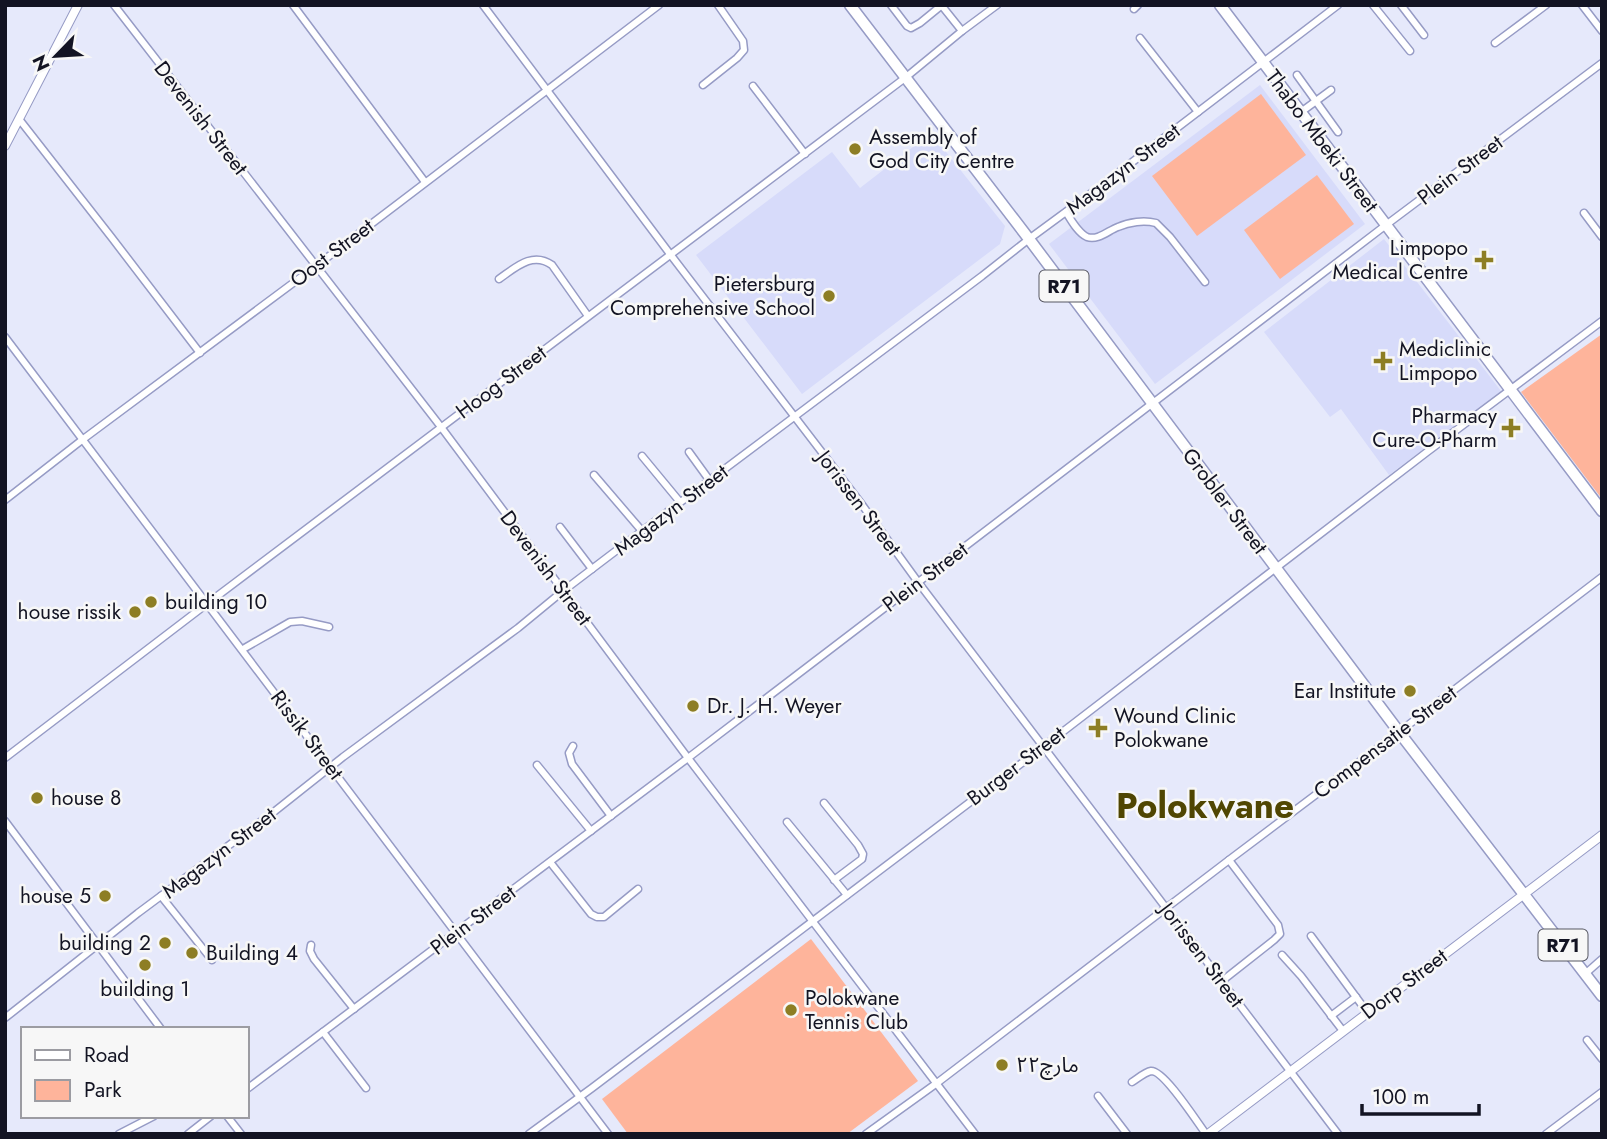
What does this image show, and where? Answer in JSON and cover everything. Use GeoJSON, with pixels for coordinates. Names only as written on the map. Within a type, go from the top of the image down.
{"type":"FeatureCollection","features":[{"type":"Feature","properties":{"kind":"main road","name":"Grobler Street"},"geometry":{"type":"LineString","coordinates":[[850,5],[1399,732],[1602,996]]}},
{"type":"Feature","properties":{"kind":"main road","name":"Thabo Mbeki Street"},"geometry":{"type":"LineString","coordinates":[[1220,5],[1602,511]]}},
{"type":"Feature","properties":{"kind":"street"},"geometry":{"type":"LineString","coordinates":[[5,146],[78,5]]}},
{"type":"Feature","properties":{"kind":"street","name":"Devenish Street"},"geometry":{"type":"LineString","coordinates":[[114,5],[441,427],[688,758],[975,1134]]}},
{"type":"Feature","properties":{"kind":"street"},"geometry":{"type":"LineString","coordinates":[[293,5],[425,182]]}},
{"type":"Feature","properties":{"kind":"street","name":"Jorissen Street"},"geometry":{"type":"LineString","coordinates":[[483,5],[1338,1134]]}},
{"type":"Feature","properties":{"kind":"street","name":"Oost Street"},"geometry":{"type":"LineString","coordinates":[[5,500],[659,5]]}},
{"type":"Feature","properties":{"kind":"street"},"geometry":{"type":"LineString","coordinates":[[703,85],[744,50],[743,41],[718,5]]}},
{"type":"Feature","properties":{"kind":"street"},"geometry":{"type":"LineString","coordinates":[[891,5],[906,26],[911,27],[942,6],[962,31]]}},
{"type":"Feature","properties":{"kind":"street","name":"Hoog Street"},"geometry":{"type":"LineString","coordinates":[[5,758],[905,78],[997,5]]}},
{"type":"Feature","properties":{"kind":"street","name":"Magazyn Street"},"geometry":{"type":"LineString","coordinates":[[5,1018],[331,766],[518,628],[680,502],[1338,5]]}},
{"type":"Feature","properties":{"kind":"street"},"geometry":{"type":"LineString","coordinates":[[1373,5],[1410,51]]}},
{"type":"Feature","properties":{"kind":"street"},"geometry":{"type":"LineString","coordinates":[[1401,5],[1424,35]]}},
{"type":"Feature","properties":{"kind":"street"},"geometry":{"type":"LineString","coordinates":[[1495,43],[1546,5]]}},
{"type":"Feature","properties":{"kind":"street"},"geometry":{"type":"LineString","coordinates":[[1582,5],[1602,31]]}},
{"type":"Feature","properties":{"kind":"street"},"geometry":{"type":"LineString","coordinates":[[1140,38],[1198,112]]}},
{"type":"Feature","properties":{"kind":"street","name":"Plein Street"},"geometry":{"type":"LineString","coordinates":[[248,1088],[688,758],[1602,63]]}},
{"type":"Feature","properties":{"kind":"street"},"geometry":{"type":"LineString","coordinates":[[1297,75],[1338,132]]}},
{"type":"Feature","properties":{"kind":"street"},"geometry":{"type":"LineString","coordinates":[[753,86],[805,153]]}},
{"type":"Feature","properties":{"kind":"street"},"geometry":{"type":"LineString","coordinates":[[1301,111],[1331,90]]}},
{"type":"Feature","properties":{"kind":"street"},"geometry":{"type":"LineString","coordinates":[[19,119],[200,353]]}},
{"type":"Feature","properties":{"kind":"street"},"geometry":{"type":"LineString","coordinates":[[1066,212],[1083,234],[1091,238],[1126,224],[1141,221],[1156,223],[1205,282]]}},
{"type":"Feature","properties":{"kind":"street"},"geometry":{"type":"LineString","coordinates":[[1584,213],[1602,237]]}},
{"type":"Feature","properties":{"kind":"street"},"geometry":{"type":"LineString","coordinates":[[499,279],[525,261],[548,262],[588,316]]}},
{"type":"Feature","properties":{"kind":"street","name":"Burger Street"},"geometry":{"type":"LineString","coordinates":[[529,1134],[1602,321]]}},
{"type":"Feature","properties":{"kind":"street","name":"Rissik Street"},"geometry":{"type":"LineString","coordinates":[[5,337],[608,1134]]}},
{"type":"Feature","properties":{"kind":"street"},"geometry":{"type":"LineString","coordinates":[[689,452],[710,481]]}},
{"type":"Feature","properties":{"kind":"street"},"geometry":{"type":"LineString","coordinates":[[642,456],[680,502]]}},
{"type":"Feature","properties":{"kind":"street"},"geometry":{"type":"LineString","coordinates":[[594,475],[642,531]]}},
{"type":"Feature","properties":{"kind":"street"},"geometry":{"type":"LineString","coordinates":[[560,527],[592,569]]}},
{"type":"Feature","properties":{"kind":"street","name":"Compensatie Street"},"geometry":{"type":"LineString","coordinates":[[866,1134],[937,1083],[1602,577]]}},
{"type":"Feature","properties":{"kind":"street"},"geometry":{"type":"LineString","coordinates":[[243,649],[290,622],[302,621],[329,627]]}},
{"type":"Feature","properties":{"kind":"street"},"geometry":{"type":"LineString","coordinates":[[573,746],[569,752],[572,764],[611,816]]}},
{"type":"Feature","properties":{"kind":"street"},"geometry":{"type":"LineString","coordinates":[[537,765],[591,831]]}},
{"type":"Feature","properties":{"kind":"street"},"geometry":{"type":"LineString","coordinates":[[824,803],[858,845],[863,857],[834,880]]}},
{"type":"Feature","properties":{"kind":"street"},"geometry":{"type":"LineString","coordinates":[[5,821],[160,1027]]}},
{"type":"Feature","properties":{"kind":"street"},"geometry":{"type":"LineString","coordinates":[[787,822],[847,895]]}},
{"type":"Feature","properties":{"kind":"street","name":"Dorp Street"},"geometry":{"type":"LineString","coordinates":[[1207,1134],[1602,835]]}},
{"type":"Feature","properties":{"kind":"street"},"geometry":{"type":"LineString","coordinates":[[1222,981],[1280,934],[1278,925],[1229,860]]}},
{"type":"Feature","properties":{"kind":"street"},"geometry":{"type":"LineString","coordinates":[[550,862],[591,914],[597,917],[604,917],[638,889]]}},
{"type":"Feature","properties":{"kind":"street"},"geometry":{"type":"LineString","coordinates":[[161,896],[212,960]]}},
{"type":"Feature","properties":{"kind":"street"},"geometry":{"type":"LineString","coordinates":[[1311,936],[1367,1012]]}},
{"type":"Feature","properties":{"kind":"street"},"geometry":{"type":"LineString","coordinates":[[311,945],[311,955],[354,1009]]}},
{"type":"Feature","properties":{"kind":"street"},"geometry":{"type":"LineString","coordinates":[[1282,955],[1343,1031]]}},
{"type":"Feature","properties":{"kind":"street"},"geometry":{"type":"LineString","coordinates":[[1585,974],[1602,959]]}},
{"type":"Feature","properties":{"kind":"street"},"geometry":{"type":"LineString","coordinates":[[1331,1016],[1356,998]]}},
{"type":"Feature","properties":{"kind":"street"},"geometry":{"type":"LineString","coordinates":[[323,1032],[366,1088]]}},
{"type":"Feature","properties":{"kind":"street"},"geometry":{"type":"LineString","coordinates":[[1587,1040],[1602,1059]]}},
{"type":"Feature","properties":{"kind":"street"},"geometry":{"type":"LineString","coordinates":[[1132,1082],[1147,1073],[1156,1072],[1167,1081],[1207,1134]]}},
{"type":"Feature","properties":{"kind":"street"},"geometry":{"type":"LineString","coordinates":[[1546,1134],[1602,1092]]}},
{"type":"Feature","properties":{"kind":"street"},"geometry":{"type":"LineString","coordinates":[[1098,1096],[1127,1134]]}},
{"type":"Feature","properties":{"kind":"street"},"geometry":{"type":"LineString","coordinates":[[119,1134],[150,1118]]}},
{"type":"Feature","properties":{"kind":"street"},"geometry":{"type":"LineString","coordinates":[[188,1134],[208,1118]]}},
{"type":"Feature","properties":{"kind":"street"},"geometry":{"type":"LineString","coordinates":[[229,1118],[241,1134]]}},
{"type":"Feature","properties":{"kind":"shaded area"},"geometry":{"type":"Polygon","coordinates":[[[1260,85],[1365,224],[1155,384],[1049,244],[1260,85]]]}},
{"type":"Feature","properties":{"kind":"shaded area","name":"Pietersburg Comprehensive School"},"geometry":{"type":"Polygon","coordinates":[[[931,133],[1005,226],[1000,244],[802,394],[696,255],[832,152],[860,188],[931,133]]]}},
{"type":"Feature","properties":{"kind":"shaded area","name":"Mediclinic Limpopo"},"geometry":{"type":"Polygon","coordinates":[[[1384,239],[1501,391],[1389,475],[1341,409],[1330,417],[1264,332],[1384,239]]]}},
{"type":"Feature","properties":{"kind":"green space"},"geometry":{"type":"Polygon","coordinates":[[[1261,94],[1306,155],[1197,236],[1152,176],[1261,94]]]}},
{"type":"Feature","properties":{"kind":"green space"},"geometry":{"type":"Polygon","coordinates":[[[1317,175],[1354,224],[1280,279],[1244,230],[1317,175]]]}},
{"type":"Feature","properties":{"kind":"green space"},"geometry":{"type":"Polygon","coordinates":[[[1602,334],[1602,499],[1521,392],[1602,334]]]}},
{"type":"Feature","properties":{"kind":"green space","name":"Polokwane Tennis Club"},"geometry":{"type":"Polygon","coordinates":[[[811,939],[918,1081],[847,1134],[628,1134],[602,1099],[811,939]]]}},
{"type":"Feature","properties":{"kind":"place","name":"Assembly of God City Centre"},"geometry":{"type":"Point","coordinates":[855,149]}},
{"type":"Feature","properties":{"kind":"place","name":"Limpopo Medical Centre"},"geometry":{"type":"Point","coordinates":[1484,260]}},
{"type":"Feature","properties":{"kind":"place","name":"Pietersburg Comprehensive School"},"geometry":{"type":"Point","coordinates":[829,296]}},
{"type":"Feature","properties":{"kind":"place","name":"Mediclinic Limpopo"},"geometry":{"type":"Point","coordinates":[1383,361]}},
{"type":"Feature","properties":{"kind":"place","name":"Pharmacy Cure-O-Pharm"},"geometry":{"type":"Point","coordinates":[1511,428]}},
{"type":"Feature","properties":{"kind":"place","name":"building 10"},"geometry":{"type":"Point","coordinates":[151,602]}},
{"type":"Feature","properties":{"kind":"place","name":"house rissik"},"geometry":{"type":"Point","coordinates":[135,612]}},
{"type":"Feature","properties":{"kind":"place","name":"Ear Institute"},"geometry":{"type":"Point","coordinates":[1410,691]}},
{"type":"Feature","properties":{"kind":"place","name":"Dr. J. H. Weyer"},"geometry":{"type":"Point","coordinates":[693,706]}},
{"type":"Feature","properties":{"kind":"place","name":"Wound Clinic Polokwane"},"geometry":{"type":"Point","coordinates":[1098,728]}},
{"type":"Feature","properties":{"kind":"place","name":"house 8"},"geometry":{"type":"Point","coordinates":[37,798]}},
{"type":"Feature","properties":{"kind":"place","name":"house 5"},"geometry":{"type":"Point","coordinates":[105,896]}},
{"type":"Feature","properties":{"kind":"place","name":"building 2"},"geometry":{"type":"Point","coordinates":[165,943]}},
{"type":"Feature","properties":{"kind":"place","name":"Building 4"},"geometry":{"type":"Point","coordinates":[192,953]}},
{"type":"Feature","properties":{"kind":"place","name":"building 1"},"geometry":{"type":"Point","coordinates":[145,965]}},
{"type":"Feature","properties":{"kind":"place","name":"Polokwane Tennis Club"},"geometry":{"type":"Point","coordinates":[791,1010]}},
{"type":"Feature","properties":{"kind":"place","name":"۲۲مارچ"},"geometry":{"type":"Point","coordinates":[1002,1065]}},
{"type":"Feature","properties":{"kind":"district","name":"Polokwane"},"geometry":{"type":"Point","coordinates":[1205,806]}}]}
